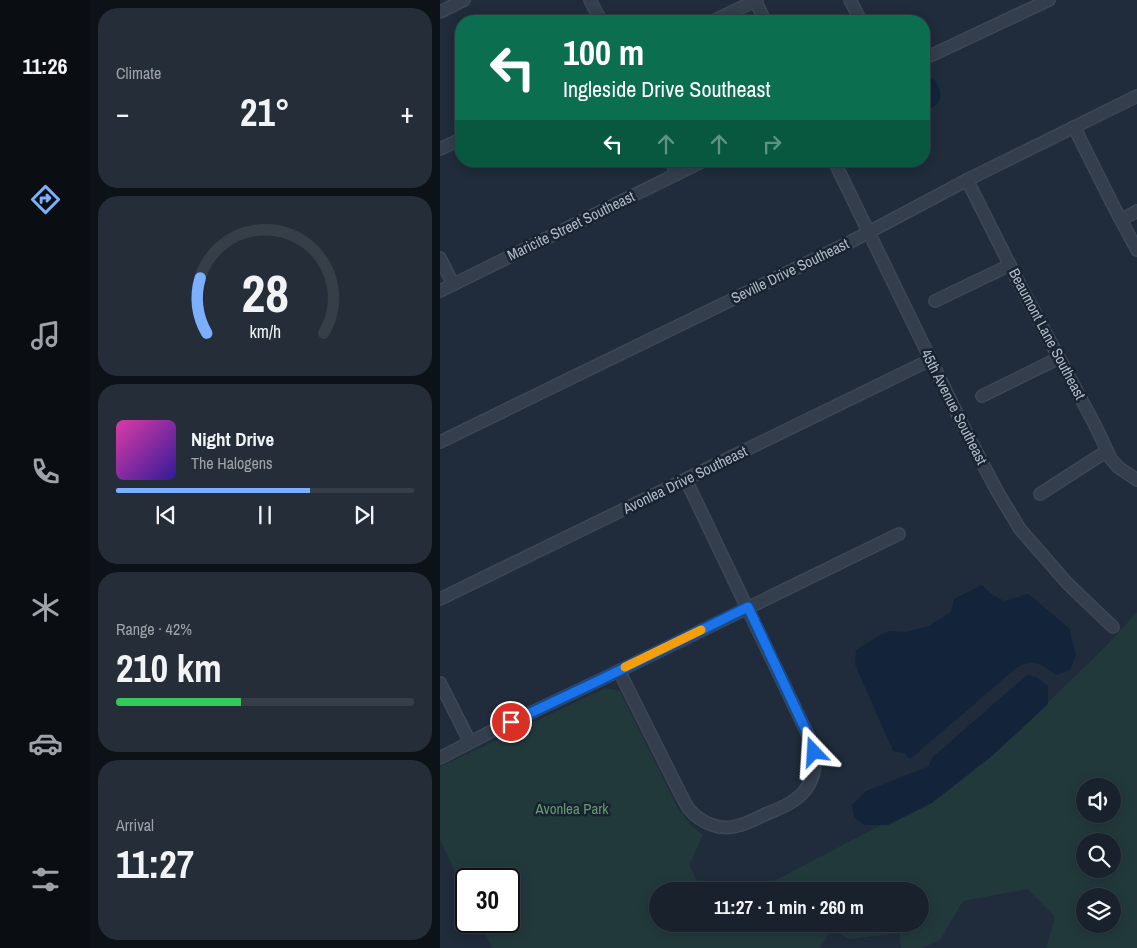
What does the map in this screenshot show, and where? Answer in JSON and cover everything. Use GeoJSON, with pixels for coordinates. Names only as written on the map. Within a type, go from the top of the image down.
{"type":"FeatureCollection","features":[{"type":"Feature","properties":{"kind":"street"},"geometry":{"type":"LineString","coordinates":[[440,12],[464,0]]}},
{"type":"Feature","properties":{"kind":"street"},"geometry":{"type":"LineString","coordinates":[[590,0],[598,15]]}},
{"type":"Feature","properties":{"kind":"street"},"geometry":{"type":"LineString","coordinates":[[725,15],[756,0],[762,15]]}},
{"type":"Feature","properties":{"kind":"street"},"geometry":{"type":"LineString","coordinates":[[850,0],[857,15]]}},
{"type":"Feature","properties":{"kind":"street"},"geometry":{"type":"LineString","coordinates":[[930,56],[1049,0]]}},
{"type":"Feature","properties":{"kind":"street","name":"Seville Drive Southeast"},"geometry":{"type":"LineString","coordinates":[[440,442],[869,232],[967,180],[1137,96]]}},
{"type":"Feature","properties":{"kind":"street"},"geometry":{"type":"LineString","coordinates":[[1074,127],[1137,250]]}},
{"type":"Feature","properties":{"kind":"street"},"geometry":{"type":"LineString","coordinates":[[440,149],[455,142]]}},
{"type":"Feature","properties":{"kind":"street"},"geometry":{"type":"LineString","coordinates":[[673,167],[677,174]]}},
{"type":"Feature","properties":{"kind":"street","name":"Maricite Street Southeast"},"geometry":{"type":"LineString","coordinates":[[440,290],[691,167]]}},
{"type":"Feature","properties":{"kind":"street","name":"45th Avenue Southeast"},"geometry":{"type":"LineString","coordinates":[[837,167],[930,360],[997,491],[1020,529],[1067,582],[1113,627]]}},
{"type":"Feature","properties":{"kind":"street","name":"Beaumont Lane Southeast"},"geometry":{"type":"LineString","coordinates":[[967,180],[1111,459],[1118,467],[1137,480]]}},
{"type":"Feature","properties":{"kind":"street"},"geometry":{"type":"LineString","coordinates":[[1121,220],[1137,211]]}},
{"type":"Feature","properties":{"kind":"street"},"geometry":{"type":"LineString","coordinates":[[440,258],[453,284]]}},
{"type":"Feature","properties":{"kind":"street"},"geometry":{"type":"LineString","coordinates":[[935,301],[1010,265]]}},
{"type":"Feature","properties":{"kind":"street"},"geometry":{"type":"LineString","coordinates":[[982,396],[1059,358]]}},
{"type":"Feature","properties":{"kind":"street","name":"Avonlea Drive Southeast"},"geometry":{"type":"LineString","coordinates":[[440,599],[930,360]]}},
{"type":"Feature","properties":{"kind":"street"},"geometry":{"type":"LineString","coordinates":[[1040,494],[1107,451]]}},
{"type":"Feature","properties":{"kind":"street"},"geometry":{"type":"LineString","coordinates":[[619,671],[688,808],[703,821],[728,828],[740,825],[787,805],[802,795],[809,784],[815,763],[809,737],[686,480]]}},
{"type":"Feature","properties":{"kind":"street"},"geometry":{"type":"LineString","coordinates":[[440,758],[899,534]]}},
{"type":"Feature","properties":{"kind":"street"},"geometry":{"type":"LineString","coordinates":[[440,683],[470,742]]}},
{"type":"Feature","properties":{"kind":"green space"},"geometry":{"type":"Polygon","coordinates":[[[1137,612],[1137,948],[1046,948],[1055,917],[1028,889],[963,901],[940,940],[922,948],[901,948],[900,933],[849,939],[837,932],[929,932],[929,882],[772,882],[929,800],[1015,735],[1110,642],[1137,612]]]}},
{"type":"Feature","properties":{"kind":"green space","name":"Avonlea Park"},"geometry":{"type":"Polygon","coordinates":[[[605,688],[620,691],[679,810],[692,826],[703,835],[689,865],[698,882],[649,882],[649,932],[830,932],[820,948],[492,948],[485,933],[520,933],[520,868],[455,868],[455,871],[440,840],[440,767],[605,688]]]}},
{"type":"Feature","properties":{"kind":"water"},"geometry":{"type":"Polygon","coordinates":[[[930,78],[934,79],[940,90],[940,99],[935,106],[930,109],[930,78]]]}},
{"type":"Feature","properties":{"kind":"water"},"geometry":{"type":"Polygon","coordinates":[[[982,585],[991,594],[1004,601],[1028,594],[1070,629],[1076,654],[1070,670],[1056,675],[1036,663],[1021,665],[910,759],[904,753],[893,751],[855,664],[856,650],[890,631],[905,632],[929,626],[951,612],[954,599],[982,585]]]}},
{"type":"Feature","properties":{"kind":"water"},"geometry":{"type":"Polygon","coordinates":[[[1027,675],[1036,677],[1048,686],[1048,704],[992,756],[932,803],[888,825],[864,825],[854,817],[852,805],[866,791],[928,767],[933,757],[1027,675]]]}},
{"type":"Feature","properties":{"kind":"slow traffic"},"geometry":{"type":"LineString","coordinates":[[625,667],[701,630]]}},
{"type":"Feature","properties":{"kind":"route"},"geometry":{"type":"LineString","coordinates":[[511,722],[748,607],[809,737],[814,752]]}}]}
